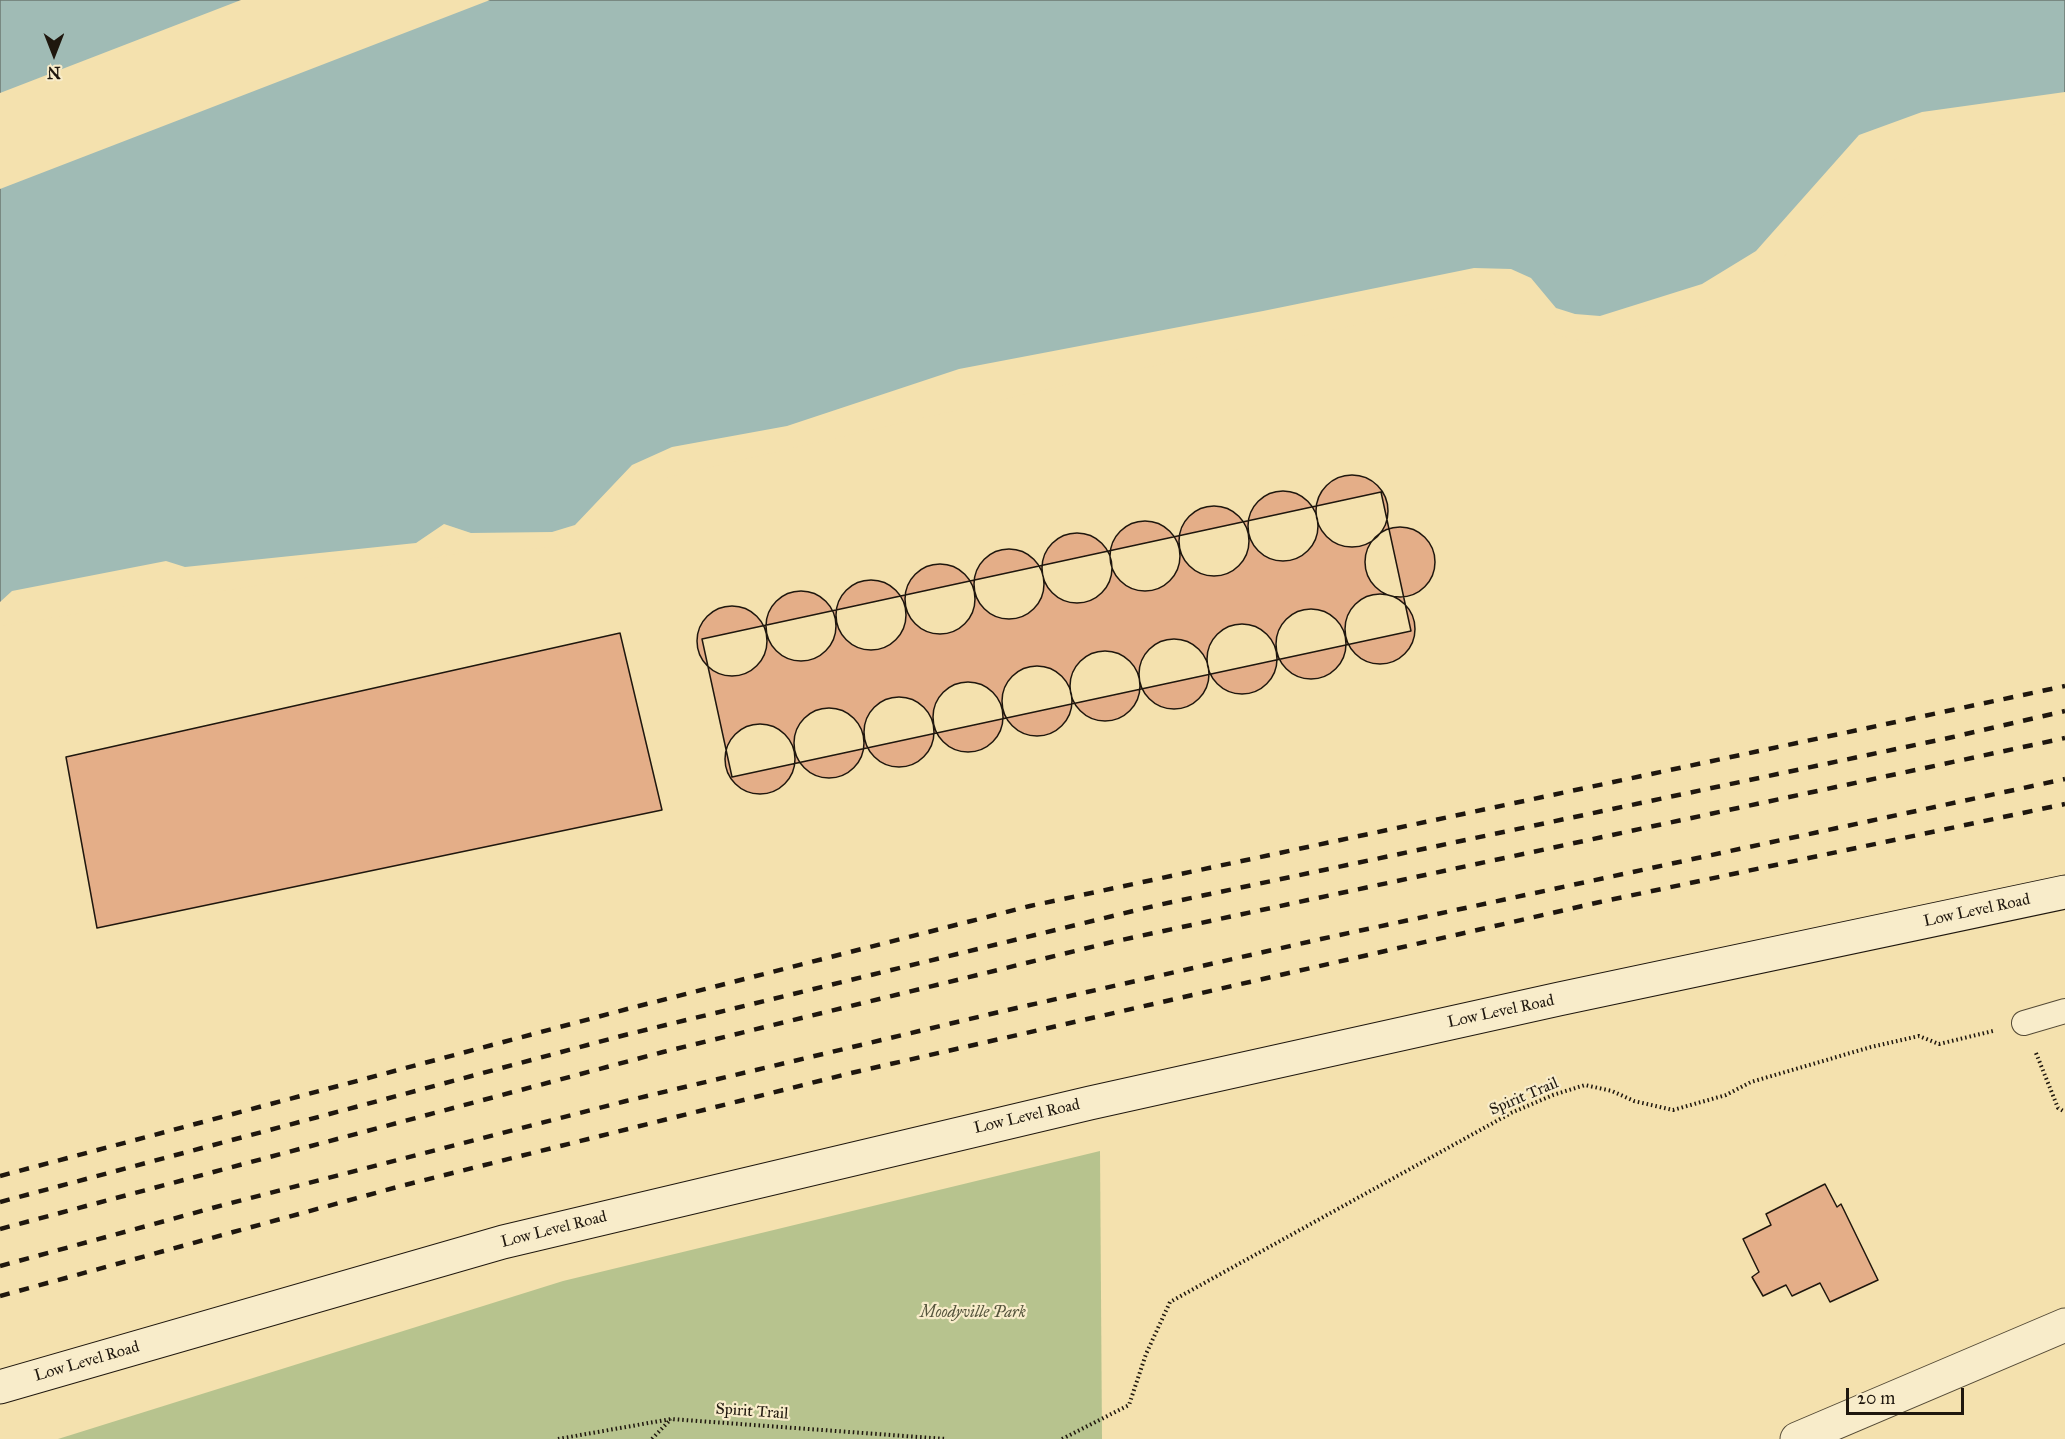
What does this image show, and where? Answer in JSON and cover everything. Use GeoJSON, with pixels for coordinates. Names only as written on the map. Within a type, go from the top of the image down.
{"type":"FeatureCollection","features":[{"type":"Feature","properties":{"kind":"main road","name":"Low Level Road"},"geometry":{"type":"LineString","coordinates":[[0,1388],[503,1242],[1090,1102],[1559,999],[2065,892]]}},
{"type":"Feature","properties":{"kind":"main road"},"geometry":{"type":"LineString","coordinates":[[1797,1439],[2065,1325]]}},
{"type":"Feature","properties":{"kind":"lane"},"geometry":{"type":"LineString","coordinates":[[2024,1023],[2065,1011]]}},
{"type":"Feature","properties":{"kind":"path","name":"Spirit Trail"},"geometry":{"type":"LineString","coordinates":[[1062,1439],[1129,1405],[1146,1354],[1170,1302],[1503,1117],[1552,1095],[1585,1085],[1612,1091],[1634,1101],[1673,1110],[1726,1095],[1750,1082],[1871,1047],[1919,1036],[1939,1044],[1953,1042],[2024,1023]]}},
{"type":"Feature","properties":{"kind":"path"},"geometry":{"type":"LineString","coordinates":[[2024,1023],[2058,1108],[2065,1112]]}},
{"type":"Feature","properties":{"kind":"path","name":"Spirit Trail"},"geometry":{"type":"LineString","coordinates":[[558,1439],[671,1419],[946,1439]]}},
{"type":"Feature","properties":{"kind":"path"},"geometry":{"type":"LineString","coordinates":[[652,1439],[671,1419]]}},
{"type":"Feature","properties":{"kind":"green space","name":"Moodyville Park"},"geometry":{"type":"Polygon","coordinates":[[[1100,1151],[1102,1439],[58,1439],[563,1281],[1100,1151]]]}},
{"type":"Feature","properties":{"kind":"water"},"geometry":{"type":"Polygon","coordinates":[[[0,0],[2065,0],[2065,120],[1920,143],[1881,164],[1801,230],[1760,282],[1588,340],[1509,303],[1486,296],[1103,373],[654,477],[628,494],[585,536],[458,551],[0,623],[0,0]]]}},
{"type":"Feature","properties":{"kind":"pier"},"geometry":{"type":"Polygon","coordinates":[[[241,0],[490,0],[0,189],[0,93],[241,0]]]}},
{"type":"Feature","properties":{"kind":"pier"},"geometry":{"type":"Polygon","coordinates":[[[2065,92],[2065,123],[1921,146],[1883,166],[1804,232],[1762,284],[1724,303],[1589,343],[1543,331],[1508,306],[1486,299],[1104,376],[655,480],[630,497],[587,538],[568,546],[458,554],[0,626],[0,602],[12,591],[166,561],[185,567],[416,543],[444,524],[471,533],[552,532],[575,525],[632,465],[672,447],[787,426],[959,369],[1474,268],[1511,269],[1531,278],[1556,308],[1575,314],[1600,316],[1702,284],[1756,251],[1859,135],[1922,112],[2065,92]]]}},
{"type":"Feature","properties":{"kind":"building"},"geometry":{"type":"Polygon","coordinates":[[[1352,475],[1372,481],[1382,491],[1388,511],[1382,531],[1372,541],[1352,547],[1332,541],[1322,531],[1316,511],[1322,491],[1332,481],[1352,475]]]}},
{"type":"Feature","properties":{"kind":"building"},"geometry":{"type":"Polygon","coordinates":[[[1290,491],[1303,497],[1312,506],[1316,512],[1318,526],[1316,540],[1308,551],[1297,559],[1276,561],[1258,551],[1250,540],[1248,519],[1258,501],[1269,493],[1290,491]]]}},
{"type":"Feature","properties":{"kind":"building"},"geometry":{"type":"Polygon","coordinates":[[[1381,492],[1411,631],[732,777],[702,639],[1381,492]]]}},
{"type":"Feature","properties":{"kind":"building"},"geometry":{"type":"Polygon","coordinates":[[[1221,506],[1234,512],[1243,521],[1247,527],[1249,541],[1247,555],[1239,566],[1228,574],[1207,576],[1189,566],[1181,555],[1179,534],[1189,516],[1200,508],[1221,506]]]}},
{"type":"Feature","properties":{"kind":"building"},"geometry":{"type":"Polygon","coordinates":[[[1145,521],[1158,524],[1170,531],[1177,543],[1180,556],[1177,569],[1170,581],[1158,588],[1145,591],[1132,588],[1120,581],[1113,569],[1110,556],[1113,543],[1120,531],[1132,524],[1145,521]]]}},
{"type":"Feature","properties":{"kind":"building"},"geometry":{"type":"Polygon","coordinates":[[[1400,527],[1419,533],[1429,543],[1435,562],[1429,581],[1419,591],[1400,597],[1381,591],[1371,581],[1365,562],[1371,543],[1381,533],[1400,527]]]}},
{"type":"Feature","properties":{"kind":"building"},"geometry":{"type":"Polygon","coordinates":[[[1077,533],[1090,536],[1102,543],[1109,555],[1112,568],[1109,581],[1102,593],[1090,600],[1077,603],[1064,600],[1052,593],[1045,581],[1042,568],[1045,555],[1052,543],[1064,536],[1077,533]]]}},
{"type":"Feature","properties":{"kind":"building"},"geometry":{"type":"Polygon","coordinates":[[[1016,549],[1029,555],[1038,564],[1042,570],[1044,584],[1042,598],[1034,609],[1023,617],[1002,619],[984,609],[976,598],[974,577],[984,559],[995,551],[1016,549]]]}},
{"type":"Feature","properties":{"kind":"building"},"geometry":{"type":"Polygon","coordinates":[[[947,564],[960,570],[969,579],[973,585],[975,599],[973,613],[965,624],[954,632],[933,634],[915,624],[907,613],[905,592],[915,574],[926,566],[947,564]]]}},
{"type":"Feature","properties":{"kind":"building"},"geometry":{"type":"Polygon","coordinates":[[[878,580],[891,586],[900,595],[904,601],[906,615],[904,629],[896,640],[885,648],[864,650],[846,640],[838,629],[836,608],[846,590],[857,582],[878,580]]]}},
{"type":"Feature","properties":{"kind":"building"},"geometry":{"type":"Polygon","coordinates":[[[808,591],[821,597],[830,606],[834,612],[836,626],[834,640],[826,651],[815,659],[794,661],[776,651],[768,640],[766,619],[776,601],[787,593],[808,591]]]}},
{"type":"Feature","properties":{"kind":"building"},"geometry":{"type":"Polygon","coordinates":[[[1387,594],[1400,600],[1409,609],[1413,615],[1415,629],[1413,643],[1405,654],[1394,662],[1373,664],[1355,654],[1347,643],[1345,622],[1355,604],[1366,596],[1387,594]]]}},
{"type":"Feature","properties":{"kind":"building"},"geometry":{"type":"Polygon","coordinates":[[[739,606],[752,612],[761,621],[765,627],[767,641],[765,655],[757,666],[746,674],[725,676],[707,666],[699,655],[697,634],[707,616],[718,608],[739,606]]]}},
{"type":"Feature","properties":{"kind":"building"},"geometry":{"type":"Polygon","coordinates":[[[1318,609],[1331,615],[1340,624],[1344,630],[1346,644],[1344,658],[1336,669],[1325,677],[1304,679],[1286,669],[1278,658],[1276,637],[1286,619],[1297,611],[1318,609]]]}},
{"type":"Feature","properties":{"kind":"building"},"geometry":{"type":"Polygon","coordinates":[[[1249,624],[1262,630],[1271,639],[1275,645],[1277,659],[1275,673],[1267,684],[1256,692],[1235,694],[1217,684],[1209,673],[1207,652],[1217,634],[1228,626],[1249,624]]]}},
{"type":"Feature","properties":{"kind":"building"},"geometry":{"type":"Polygon","coordinates":[[[620,633],[662,810],[97,928],[66,757],[620,633]]]}},
{"type":"Feature","properties":{"kind":"building"},"geometry":{"type":"Polygon","coordinates":[[[1174,639],[1187,642],[1199,649],[1206,661],[1209,674],[1206,687],[1199,699],[1187,706],[1174,709],[1161,706],[1149,699],[1142,687],[1139,674],[1142,661],[1149,649],[1161,642],[1174,639]]]}},
{"type":"Feature","properties":{"kind":"building"},"geometry":{"type":"Polygon","coordinates":[[[1105,651],[1118,654],[1130,661],[1137,673],[1140,686],[1137,699],[1130,711],[1118,718],[1105,721],[1092,718],[1080,711],[1073,699],[1070,686],[1073,673],[1080,661],[1092,654],[1105,651]]]}},
{"type":"Feature","properties":{"kind":"building"},"geometry":{"type":"Polygon","coordinates":[[[1044,666],[1057,672],[1066,681],[1070,687],[1072,701],[1070,715],[1062,726],[1051,734],[1030,736],[1012,726],[1004,715],[1002,694],[1012,676],[1023,668],[1044,666]]]}},
{"type":"Feature","properties":{"kind":"building"},"geometry":{"type":"Polygon","coordinates":[[[975,682],[988,688],[997,697],[1001,703],[1003,717],[1001,731],[993,742],[982,750],[961,752],[943,742],[935,731],[933,710],[943,692],[954,684],[975,682]]]}},
{"type":"Feature","properties":{"kind":"building"},"geometry":{"type":"Polygon","coordinates":[[[906,697],[919,703],[928,712],[932,718],[934,732],[932,746],[924,757],[913,765],[892,767],[874,757],[866,746],[864,725],[874,707],[885,699],[906,697]]]}},
{"type":"Feature","properties":{"kind":"building"},"geometry":{"type":"Polygon","coordinates":[[[822,708],[836,708],[849,713],[859,723],[864,743],[859,763],[849,773],[836,778],[822,778],[809,773],[799,763],[794,750],[794,736],[799,723],[809,713],[822,708]]]}},
{"type":"Feature","properties":{"kind":"building"},"geometry":{"type":"Polygon","coordinates":[[[767,724],[780,730],[789,739],[793,745],[795,759],[793,773],[785,784],[774,792],[753,794],[735,784],[727,773],[725,752],[735,734],[746,726],[767,724]]]}},
{"type":"Feature","properties":{"kind":"building"},"geometry":{"type":"Polygon","coordinates":[[[1825,1184],[1837,1207],[1841,1204],[1878,1280],[1830,1302],[1820,1283],[1792,1296],[1786,1285],[1763,1296],[1752,1277],[1759,1272],[1743,1239],[1771,1225],[1766,1214],[1825,1184]]]}},
{"type":"Feature","properties":{"kind":"railway"},"geometry":{"type":"LineString","coordinates":[[0,1176],[631,1008],[1030,906],[2065,686]]}},
{"type":"Feature","properties":{"kind":"railway"},"geometry":{"type":"LineString","coordinates":[[0,1202],[625,1035],[1158,905],[1953,737],[2065,711]]}},
{"type":"Feature","properties":{"kind":"railway"},"geometry":{"type":"LineString","coordinates":[[0,1229],[663,1052],[1112,942],[2065,738]]}},
{"type":"Feature","properties":{"kind":"railway"},"geometry":{"type":"LineString","coordinates":[[0,1266],[227,1204],[626,1101],[999,1012],[1321,939],[2065,779]]}},
{"type":"Feature","properties":{"kind":"railway"},"geometry":{"type":"LineString","coordinates":[[0,1296],[401,1186],[851,1073],[1600,902],[2065,804]]}}]}
